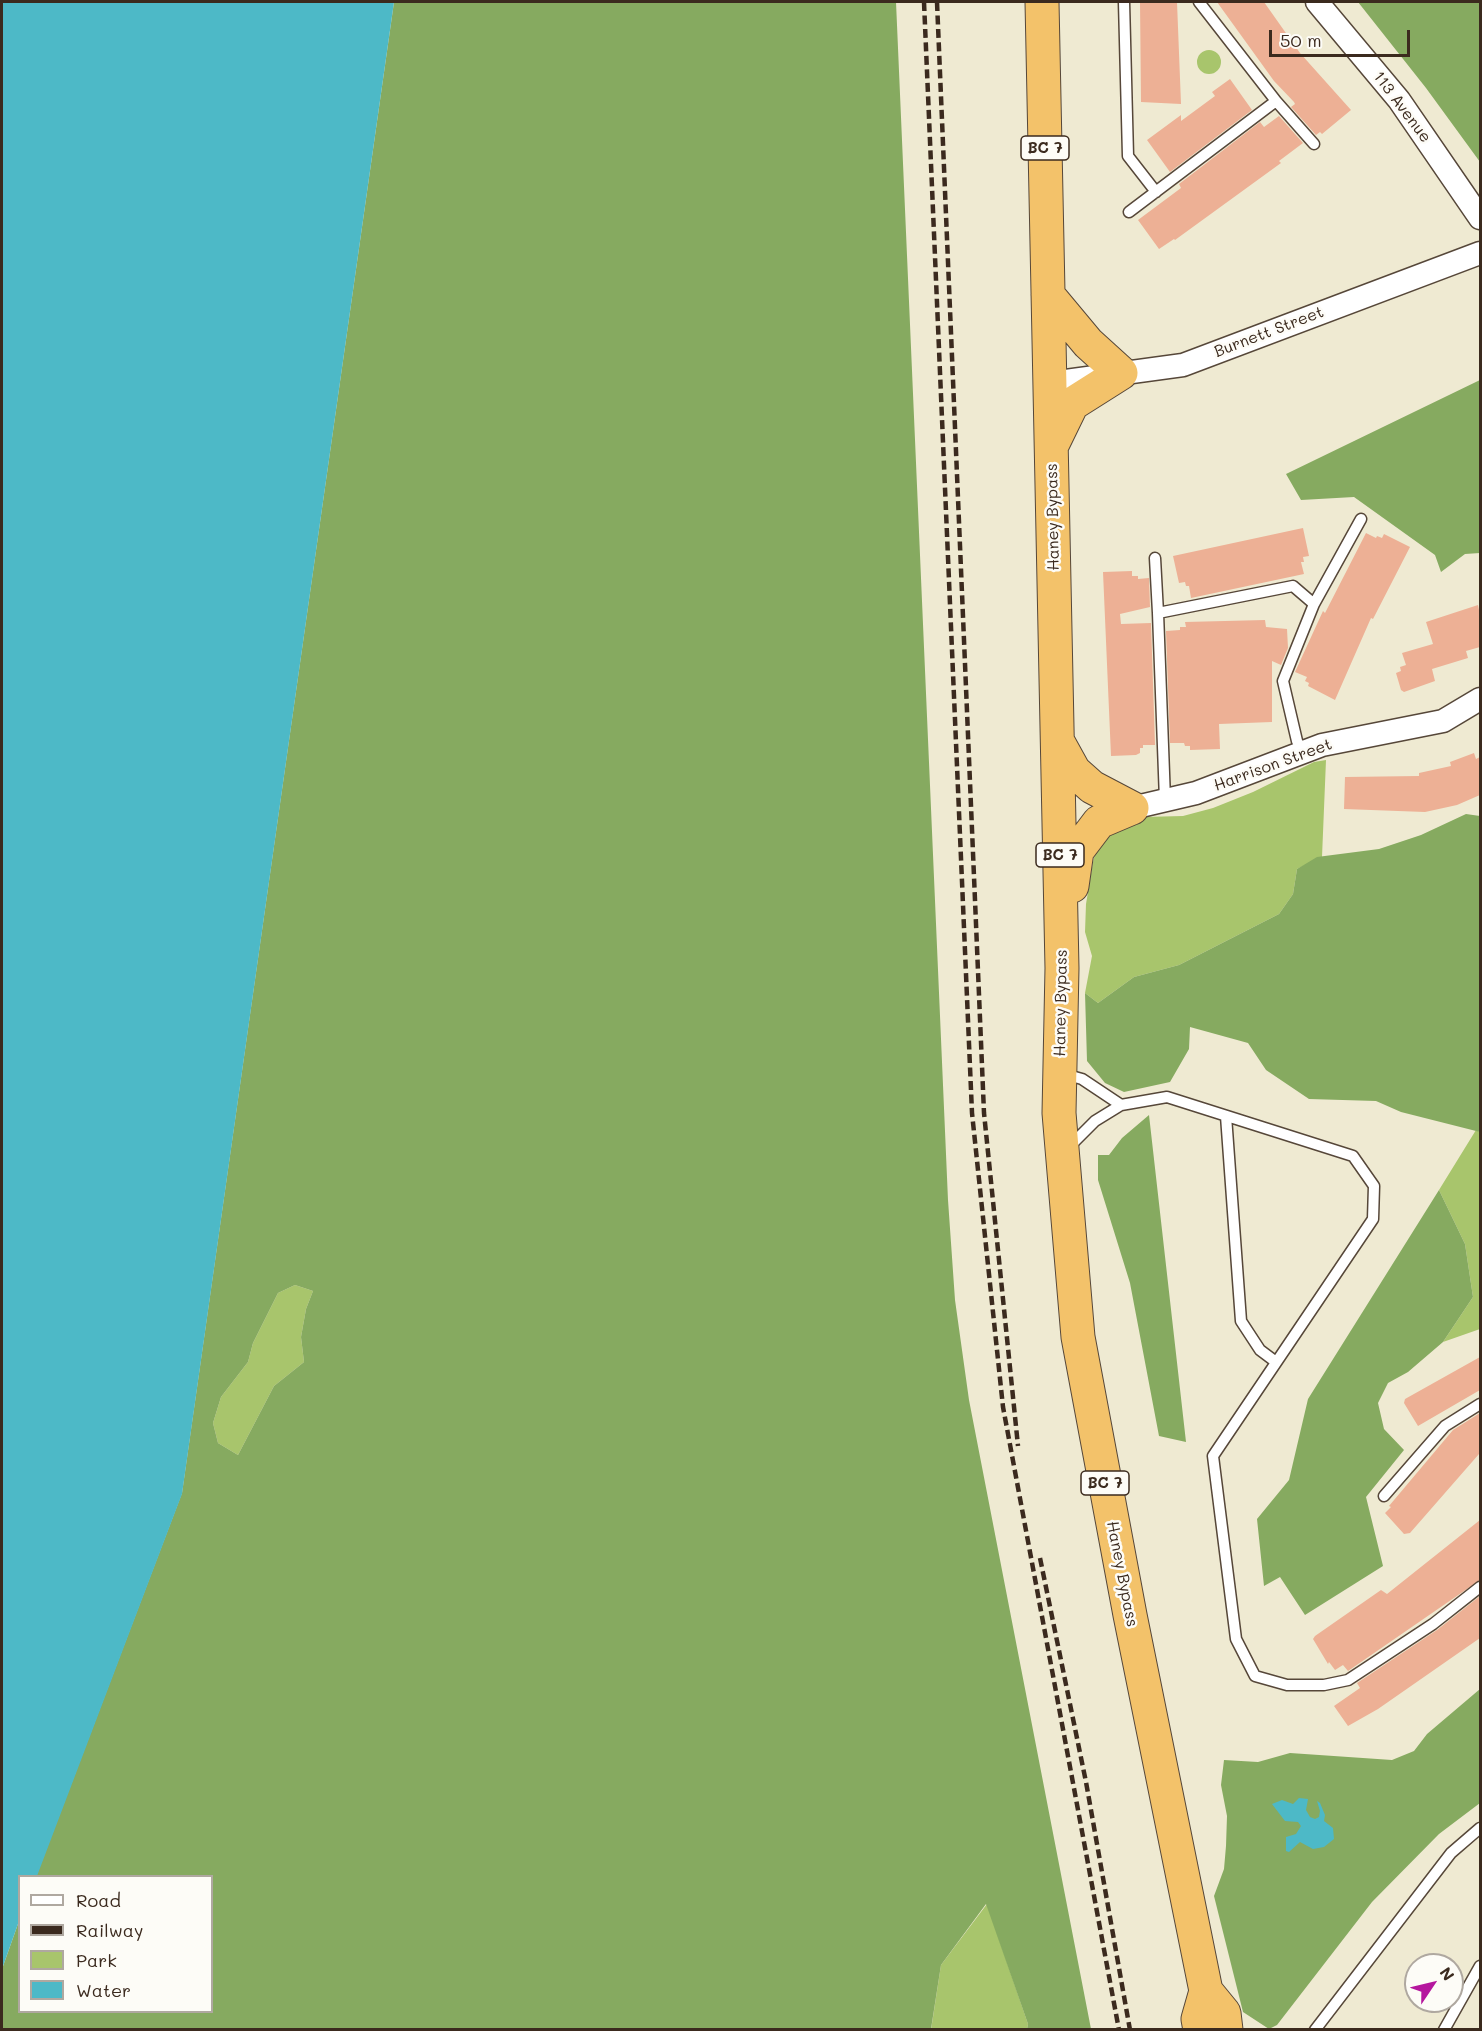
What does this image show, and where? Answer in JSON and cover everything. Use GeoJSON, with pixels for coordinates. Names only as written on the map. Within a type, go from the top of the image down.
{"type":"FeatureCollection","features":[{"type":"Feature","properties":{"kind":"highway","name":"Haney Bypass"},"geometry":{"type":"LineString","coordinates":[[1042,2],[1062,968],[1059,1113],[1062,1154],[1078,1337],[1130,1615],[1206,1991],[1198,2019],[1200,2030]]}},
{"type":"Feature","properties":{"kind":"highway"},"geometry":{"type":"LineString","coordinates":[[1048,295],[1088,343],[1121,373],[1072,404],[1052,446]]}},
{"type":"Feature","properties":{"kind":"highway"},"geometry":{"type":"LineString","coordinates":[[1058,742],[1074,771],[1092,787],[1132,808]]}},
{"type":"Feature","properties":{"kind":"highway"},"geometry":{"type":"LineString","coordinates":[[1062,968],[1077,851],[1099,822],[1132,808]]}},
{"type":"Feature","properties":{"kind":"highway","name":"Haney Bypass"},"geometry":{"type":"LineString","coordinates":[[1206,1991],[1224,2013],[1226,2030]]}},
{"type":"Feature","properties":{"kind":"street","name":"113 Avenue"},"geometry":{"type":"LineString","coordinates":[[1317,2],[1399,100],[1480,218]]}},
{"type":"Feature","properties":{"kind":"street","name":"Burnett Street"},"geometry":{"type":"LineString","coordinates":[[1051,382],[1183,364],[1480,253]]}},
{"type":"Feature","properties":{"kind":"street","name":"Harrison Street"},"geometry":{"type":"LineString","coordinates":[[1132,808],[1196,793],[1322,745],[1443,721],[1480,699]]}},
{"type":"Feature","properties":{"kind":"lane"},"geometry":{"type":"LineString","coordinates":[[1125,2],[1128,156],[1156,192]]}},
{"type":"Feature","properties":{"kind":"lane"},"geometry":{"type":"LineString","coordinates":[[1199,2],[1276,101],[1314,144]]}},
{"type":"Feature","properties":{"kind":"lane"},"geometry":{"type":"LineString","coordinates":[[1129,212],[1276,101]]}},
{"type":"Feature","properties":{"kind":"lane"},"geometry":{"type":"LineString","coordinates":[[1303,753],[1297,741],[1283,681],[1314,604],[1361,519]]}},
{"type":"Feature","properties":{"kind":"lane"},"geometry":{"type":"LineString","coordinates":[[1155,558],[1165,800]]}},
{"type":"Feature","properties":{"kind":"lane"},"geometry":{"type":"LineString","coordinates":[[1158,613],[1293,586],[1314,604]]}},
{"type":"Feature","properties":{"kind":"lane"},"geometry":{"type":"LineString","coordinates":[[1060,1072],[1082,1079],[1121,1105]]}},
{"type":"Feature","properties":{"kind":"lane"},"geometry":{"type":"LineString","coordinates":[[1062,1154],[1095,1121],[1121,1105],[1167,1097],[1353,1156],[1374,1186],[1373,1219],[1212,1456],[1236,1639],[1255,1676],[1287,1685],[1324,1685],[1348,1680],[1433,1624],[1480,1587]]}},
{"type":"Feature","properties":{"kind":"lane"},"geometry":{"type":"LineString","coordinates":[[1226,1116],[1241,1321],[1260,1350],[1276,1362]]}},
{"type":"Feature","properties":{"kind":"lane"},"geometry":{"type":"LineString","coordinates":[[1383,1496],[1445,1426],[1480,1404]]}},
{"type":"Feature","properties":{"kind":"lane"},"geometry":{"type":"LineString","coordinates":[[1315,2030],[1451,1853],[1480,1828]]}},
{"type":"Feature","properties":{"kind":"lane"},"geometry":{"type":"LineString","coordinates":[[1444,2030],[1480,1966]]}},
{"type":"Feature","properties":{"kind":"green space"},"geometry":{"type":"Polygon","coordinates":[[[394,2],[896,2],[948,1200],[955,1300],[969,1400],[1091,2029],[1027,2029],[1028,2024],[986,1904],[941,1965],[931,2029],[2,2029],[2,1969],[18,1924],[18,2013],[213,2013],[213,1875],[36,1875],[182,1493],[394,2]],[[295,1285],[278,1293],[253,1343],[248,1362],[221,1397],[213,1423],[218,1443],[238,1455],[274,1386],[304,1362],[301,1337],[306,1309],[313,1291],[295,1285]]]}},
{"type":"Feature","properties":{"kind":"green space"},"geometry":{"type":"Polygon","coordinates":[[[1358,2],[1480,2],[1480,162],[1426,88],[1358,2]]]}},
{"type":"Feature","properties":{"kind":"green space"},"geometry":{"type":"Polygon","coordinates":[[[1209,50],[1214,51],[1220,57],[1220,67],[1214,73],[1209,74],[1204,73],[1198,67],[1197,62],[1198,57],[1204,51],[1209,50]]]}},
{"type":"Feature","properties":{"kind":"green space"},"geometry":{"type":"Polygon","coordinates":[[[1480,380],[1480,553],[1465,554],[1441,572],[1435,555],[1354,497],[1301,500],[1286,474],[1480,380]]]}},
{"type":"Feature","properties":{"kind":"green space"},"geometry":{"type":"Polygon","coordinates":[[[1326,760],[1322,857],[1297,869],[1293,894],[1279,914],[1179,965],[1134,977],[1098,1003],[1085,993],[1092,956],[1085,932],[1086,904],[1096,850],[1112,830],[1143,817],[1183,816],[1213,808],[1253,792],[1314,762],[1326,760]]]}},
{"type":"Feature","properties":{"kind":"green space"},"geometry":{"type":"Polygon","coordinates":[[[1466,814],[1480,816],[1480,1132],[1401,1112],[1376,1101],[1309,1099],[1266,1070],[1248,1043],[1190,1027],[1189,1049],[1170,1082],[1124,1092],[1105,1083],[1087,1061],[1085,993],[1098,1003],[1134,977],[1179,965],[1279,914],[1293,894],[1297,869],[1317,857],[1379,849],[1421,835],[1466,814]]]}},
{"type":"Feature","properties":{"kind":"green space"},"geometry":{"type":"Polygon","coordinates":[[[1149,1115],[1186,1442],[1159,1436],[1130,1283],[1098,1180],[1098,1155],[1109,1155],[1122,1138],[1149,1115]]]}},
{"type":"Feature","properties":{"kind":"green space"},"geometry":{"type":"Polygon","coordinates":[[[1476,1130],[1480,1132],[1480,1329],[1443,1342],[1473,1297],[1465,1244],[1439,1190],[1476,1130]]]}},
{"type":"Feature","properties":{"kind":"green space"},"geometry":{"type":"Polygon","coordinates":[[[1439,1190],[1465,1244],[1473,1297],[1443,1342],[1408,1372],[1388,1383],[1378,1403],[1384,1429],[1404,1450],[1366,1497],[1383,1566],[1305,1615],[1280,1577],[1264,1586],[1257,1519],[1289,1480],[1308,1399],[1439,1190]]]}},
{"type":"Feature","properties":{"kind":"green space"},"geometry":{"type":"Polygon","coordinates":[[[295,1285],[313,1291],[306,1309],[301,1337],[304,1362],[274,1386],[238,1455],[218,1443],[213,1423],[221,1397],[248,1362],[253,1343],[278,1293],[295,1285]]]}},
{"type":"Feature","properties":{"kind":"green space"},"geometry":{"type":"Polygon","coordinates":[[[1480,1689],[1480,1803],[1439,1834],[1372,1902],[1277,2025],[1269,2029],[1243,2012],[1214,1896],[1224,1869],[1226,1846],[1227,1816],[1221,1785],[1224,1760],[1258,1762],[1290,1753],[1392,1760],[1414,1751],[1427,1734],[1480,1689]]]}},
{"type":"Feature","properties":{"kind":"green space"},"geometry":{"type":"Polygon","coordinates":[[[987,1904],[1028,2024],[1027,2029],[931,2030],[941,1965],[987,1904]]]}},
{"type":"Feature","properties":{"kind":"water"},"geometry":{"type":"Polygon","coordinates":[[[2,2],[394,2],[182,1494],[37,1875],[18,1875],[18,1924],[2,1969],[2,2]]]}},
{"type":"Feature","properties":{"kind":"water"},"geometry":{"type":"Polygon","coordinates":[[[1299,1798],[1308,1799],[1306,1810],[1310,1817],[1315,1819],[1319,1817],[1320,1811],[1317,1801],[1320,1803],[1325,1815],[1324,1821],[1333,1828],[1334,1839],[1324,1847],[1313,1849],[1300,1842],[1289,1852],[1286,1851],[1286,1837],[1296,1834],[1301,1826],[1298,1822],[1285,1821],[1272,1804],[1282,1800],[1293,1804],[1299,1798]]]}},
{"type":"Feature","properties":{"kind":"building"},"geometry":{"type":"Polygon","coordinates":[[[1140,2],[1177,2],[1181,104],[1141,102],[1140,2]]]}},
{"type":"Feature","properties":{"kind":"building"},"geometry":{"type":"Polygon","coordinates":[[[1217,2],[1264,2],[1300,53],[1351,110],[1322,134],[1320,132],[1316,135],[1291,107],[1295,104],[1294,102],[1274,81],[1217,2]]]}},
{"type":"Feature","properties":{"kind":"building"},"geometry":{"type":"Polygon","coordinates":[[[1230,79],[1252,110],[1170,172],[1147,140],[1181,115],[1181,121],[1215,96],[1212,92],[1230,79]]]}},
{"type":"Feature","properties":{"kind":"building"},"geometry":{"type":"Polygon","coordinates":[[[1279,116],[1303,143],[1279,161],[1281,163],[1175,240],[1159,249],[1138,220],[1181,188],[1179,184],[1260,122],[1264,127],[1279,116]]]}},
{"type":"Feature","properties":{"kind":"building"},"geometry":{"type":"Polygon","coordinates":[[[1303,528],[1309,556],[1303,557],[1304,562],[1301,562],[1304,574],[1191,598],[1189,586],[1186,586],[1185,582],[1179,583],[1173,556],[1303,528]]]}},
{"type":"Feature","properties":{"kind":"building"},"geometry":{"type":"Polygon","coordinates":[[[1366,533],[1376,538],[1377,536],[1382,538],[1384,534],[1410,547],[1373,619],[1371,618],[1335,700],[1308,686],[1309,683],[1305,681],[1307,677],[1295,672],[1323,611],[1325,613],[1366,533]]]}},
{"type":"Feature","properties":{"kind":"building"},"geometry":{"type":"Polygon","coordinates":[[[1132,571],[1132,576],[1138,576],[1138,579],[1149,578],[1150,607],[1120,614],[1121,624],[1151,623],[1155,745],[1143,745],[1140,753],[1136,755],[1111,756],[1103,572],[1132,571]]]}},
{"type":"Feature","properties":{"kind":"building"},"geometry":{"type":"Polygon","coordinates":[[[1478,605],[1480,647],[1466,651],[1468,658],[1432,669],[1435,681],[1404,692],[1401,690],[1396,673],[1401,671],[1400,667],[1406,665],[1402,653],[1433,644],[1426,622],[1478,605]]]}},
{"type":"Feature","properties":{"kind":"building"},"geometry":{"type":"Polygon","coordinates":[[[1265,620],[1266,627],[1287,629],[1288,648],[1281,665],[1272,661],[1272,722],[1219,724],[1220,749],[1190,750],[1190,746],[1185,746],[1184,743],[1170,743],[1166,631],[1180,630],[1180,627],[1186,627],[1185,622],[1265,620]]]}},
{"type":"Feature","properties":{"kind":"building"},"geometry":{"type":"Polygon","coordinates":[[[1474,753],[1476,759],[1480,757],[1480,795],[1457,805],[1425,812],[1344,809],[1345,777],[1419,776],[1419,773],[1451,766],[1450,762],[1474,753]]]}},
{"type":"Feature","properties":{"kind":"building"},"geometry":{"type":"Polygon","coordinates":[[[1480,1357],[1480,1390],[1418,1426],[1404,1403],[1405,1399],[1480,1357]]]}},
{"type":"Feature","properties":{"kind":"building"},"geometry":{"type":"Polygon","coordinates":[[[1480,1413],[1479,1454],[1410,1533],[1404,1534],[1385,1513],[1391,1507],[1389,1506],[1453,1430],[1480,1413]]]}},
{"type":"Feature","properties":{"kind":"building"},"geometry":{"type":"Polygon","coordinates":[[[1480,1520],[1480,1580],[1348,1671],[1343,1665],[1335,1670],[1329,1662],[1328,1664],[1313,1639],[1315,1636],[1381,1590],[1387,1594],[1480,1520]]]}},
{"type":"Feature","properties":{"kind":"building"},"geometry":{"type":"Polygon","coordinates":[[[1480,1596],[1480,1638],[1378,1709],[1348,1726],[1334,1706],[1360,1688],[1357,1683],[1437,1630],[1480,1596]]]}},
{"type":"Feature","properties":{"kind":"railway"},"geometry":{"type":"LineString","coordinates":[[924,2],[972,1113],[1003,1407],[1119,2030]]}},
{"type":"Feature","properties":{"kind":"railway"},"geometry":{"type":"LineString","coordinates":[[937,2],[984,1113],[1018,1446]]}},
{"type":"Feature","properties":{"kind":"railway"},"geometry":{"type":"LineString","coordinates":[[1040,1558],[1086,1782],[1130,2030]]}}]}
